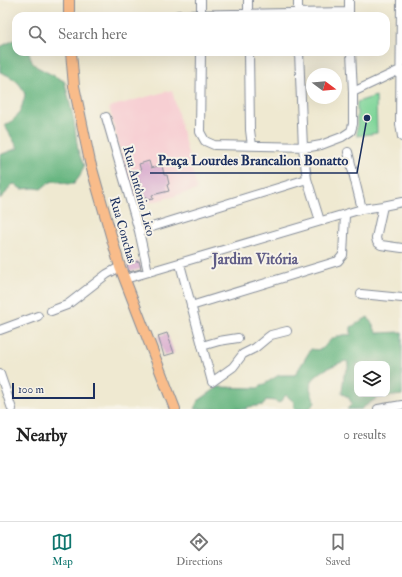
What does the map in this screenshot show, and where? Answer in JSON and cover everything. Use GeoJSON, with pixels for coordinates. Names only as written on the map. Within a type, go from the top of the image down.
{"type":"FeatureCollection","features":[{"type":"Feature","properties":{"kind":"main road"},"geometry":{"type":"LineString","coordinates":[[69,0],[69,12]]}},
{"type":"Feature","properties":{"kind":"main road","name":"Rua Conchas"},"geometry":{"type":"LineString","coordinates":[[71,56],[74,86],[90,162],[120,267],[175,409]]}},
{"type":"Feature","properties":{"kind":"street"},"geometry":{"type":"LineString","coordinates":[[201,0],[201,12]]}},
{"type":"Feature","properties":{"kind":"street"},"geometry":{"type":"LineString","coordinates":[[248,0],[248,12]]}},
{"type":"Feature","properties":{"kind":"street"},"geometry":{"type":"LineString","coordinates":[[298,0],[298,12]]}},
{"type":"Feature","properties":{"kind":"street"},"geometry":{"type":"LineString","coordinates":[[349,0],[349,12]]}},
{"type":"Feature","properties":{"kind":"street"},"geometry":{"type":"LineString","coordinates":[[401,0],[402,137]]}},
{"type":"Feature","properties":{"kind":"street"},"geometry":{"type":"LineString","coordinates":[[201,56],[200,132],[209,144],[219,146],[303,148],[315,147],[342,137],[348,134],[352,128],[353,92],[351,56]]}},
{"type":"Feature","properties":{"kind":"street"},"geometry":{"type":"LineString","coordinates":[[249,56],[250,130],[252,146]]}},
{"type":"Feature","properties":{"kind":"street"},"geometry":{"type":"LineString","coordinates":[[299,56],[303,148],[307,179],[320,221]]}},
{"type":"Feature","properties":{"kind":"street"},"geometry":{"type":"LineString","coordinates":[[353,92],[402,69]]}},
{"type":"Feature","properties":{"kind":"street","name":"Rua Antônio Lico"},"geometry":{"type":"LineString","coordinates":[[106,117],[148,272]]}},
{"type":"Feature","properties":{"kind":"street"},"geometry":{"type":"LineString","coordinates":[[348,152],[362,209]]}},
{"type":"Feature","properties":{"kind":"street"},"geometry":{"type":"LineString","coordinates":[[138,231],[307,179]]}},
{"type":"Feature","properties":{"kind":"street"},"geometry":{"type":"LineString","coordinates":[[125,280],[362,209],[402,202]]}},
{"type":"Feature","properties":{"kind":"street"},"geometry":{"type":"LineString","coordinates":[[383,206],[376,241],[381,245],[402,248]]}},
{"type":"Feature","properties":{"kind":"street"},"geometry":{"type":"LineString","coordinates":[[191,306],[338,262],[343,255],[345,214]]}},
{"type":"Feature","properties":{"kind":"street"},"geometry":{"type":"LineString","coordinates":[[180,264],[212,382],[233,367],[243,354],[255,348],[271,335],[287,331]]}},
{"type":"Feature","properties":{"kind":"street"},"geometry":{"type":"LineString","coordinates":[[51,311],[67,305],[107,274],[120,267]]}},
{"type":"Feature","properties":{"kind":"street"},"geometry":{"type":"LineString","coordinates":[[361,294],[402,298]]}},
{"type":"Feature","properties":{"kind":"street"},"geometry":{"type":"LineString","coordinates":[[0,330],[38,316]]}},
{"type":"Feature","properties":{"kind":"street"},"geometry":{"type":"LineString","coordinates":[[202,346],[238,338]]}},
{"type":"Feature","properties":{"kind":"street"},"geometry":{"type":"LineString","coordinates":[[0,374],[12,409]]}},
{"type":"Feature","properties":{"kind":"street"},"geometry":{"type":"LineString","coordinates":[[378,409],[402,404]]}},
{"type":"Feature","properties":{"kind":"shaded area"},"geometry":{"type":"Polygon","coordinates":[[[172,90],[197,190],[134,207],[109,107],[172,90]]]}},
{"type":"Feature","properties":{"kind":"green space"},"geometry":{"type":"Polygon","coordinates":[[[12,41],[12,56],[30,56],[32,62],[37,67],[64,81],[74,121],[78,151],[84,166],[80,176],[74,184],[54,181],[41,189],[21,189],[15,184],[11,185],[0,199],[0,155],[18,148],[5,126],[19,113],[25,95],[24,91],[16,80],[0,72],[0,47],[12,41]]]}},
{"type":"Feature","properties":{"kind":"green space"},"geometry":{"type":"Polygon","coordinates":[[[376,96],[377,133],[357,136],[357,102],[376,96]]]}},
{"type":"Feature","properties":{"kind":"green space"},"geometry":{"type":"Polygon","coordinates":[[[368,317],[377,333],[402,332],[402,395],[390,396],[390,361],[354,361],[354,397],[385,397],[377,398],[361,409],[347,409],[352,404],[349,398],[342,393],[344,375],[348,368],[348,362],[346,361],[324,370],[314,378],[310,388],[315,403],[309,409],[294,409],[294,402],[286,395],[279,403],[266,400],[263,405],[248,407],[246,409],[194,409],[198,401],[218,387],[258,388],[279,375],[295,375],[311,349],[322,349],[334,338],[344,335],[351,335],[351,327],[368,317]]]}},
{"type":"Feature","properties":{"kind":"building"},"geometry":{"type":"Polygon","coordinates":[[[149,161],[151,168],[162,165],[164,175],[167,175],[169,184],[167,185],[169,191],[152,195],[153,199],[147,200],[146,198],[143,198],[139,180],[137,180],[135,173],[141,171],[139,164],[149,161]]]}},
{"type":"Feature","properties":{"kind":"building"},"geometry":{"type":"Polygon","coordinates":[[[139,261],[141,269],[129,272],[127,264],[139,261]]]}},
{"type":"Feature","properties":{"kind":"building"},"geometry":{"type":"Polygon","coordinates":[[[167,333],[174,353],[164,356],[158,336],[167,333]]]}},
{"type":"Feature","properties":{"kind":"place","name":"Praça Lourdes Brancalion Bonatto"},"geometry":{"type":"Point","coordinates":[367,118]}},
{"type":"Feature","properties":{"kind":"district","name":"Jardim Vitória"},"geometry":{"type":"Point","coordinates":[255,259]}}]}
